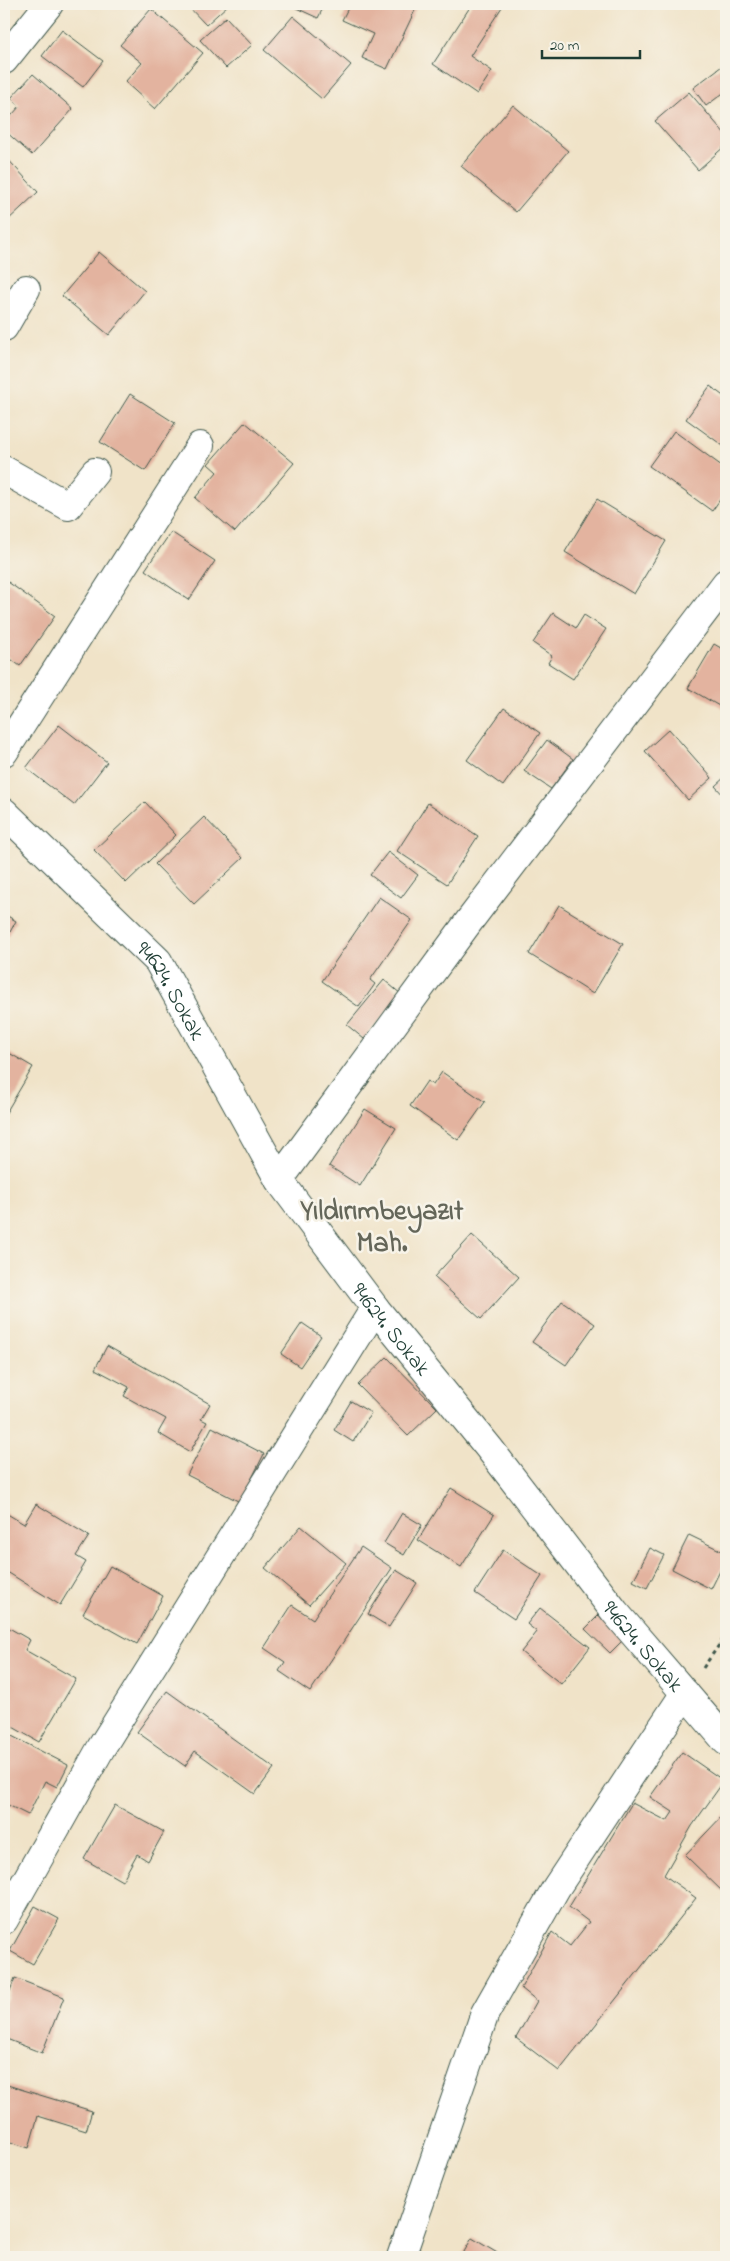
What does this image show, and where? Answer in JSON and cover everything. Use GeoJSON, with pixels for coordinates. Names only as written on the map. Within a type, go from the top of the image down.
{"type":"FeatureCollection","features":[{"type":"Feature","properties":{"kind":"street"},"geometry":{"type":"LineString","coordinates":[[4,60],[49,4]]}},
{"type":"Feature","properties":{"kind":"street"},"geometry":{"type":"LineString","coordinates":[[4,327],[26,289]]}},
{"type":"Feature","properties":{"kind":"street"},"geometry":{"type":"LineString","coordinates":[[4,752],[200,446]]}},
{"type":"Feature","properties":{"kind":"street"},"geometry":{"type":"LineString","coordinates":[[4,470],[68,506],[95,472]]}},
{"type":"Feature","properties":{"kind":"street"},"geometry":{"type":"LineString","coordinates":[[279,1180],[470,920],[726,583]]}},
{"type":"Feature","properties":{"kind":"street","name":"94624. Sokak"},"geometry":{"type":"LineString","coordinates":[[4,812],[158,961],[279,1180],[375,1308],[489,1448],[615,1612],[726,1741]]}},
{"type":"Feature","properties":{"kind":"street"},"geometry":{"type":"LineString","coordinates":[[4,1920],[101,1748],[375,1308]]}},
{"type":"Feature","properties":{"kind":"street"},"geometry":{"type":"LineString","coordinates":[[401,2257],[485,2013],[556,1888],[685,1693]]}},
{"type":"Feature","properties":{"kind":"path"},"geometry":{"type":"LineString","coordinates":[[685,1693],[726,1635]]}},
{"type":"Feature","properties":{"kind":"building"},"geometry":{"type":"Polygon","coordinates":[[[186,4],[229,4],[206,25],[186,4]]]}},
{"type":"Feature","properties":{"kind":"building"},"geometry":{"type":"Polygon","coordinates":[[[295,4],[325,4],[318,18],[294,7],[295,4]]]}},
{"type":"Feature","properties":{"kind":"building"},"geometry":{"type":"Polygon","coordinates":[[[350,4],[418,4],[387,69],[362,58],[373,34],[342,20],[350,4]]]}},
{"type":"Feature","properties":{"kind":"building"},"geometry":{"type":"Polygon","coordinates":[[[472,4],[497,4],[502,7],[470,56],[492,71],[477,94],[433,64],[472,4]]]}},
{"type":"Feature","properties":{"kind":"building"},"geometry":{"type":"Polygon","coordinates":[[[151,9],[203,53],[155,109],[125,82],[142,63],[120,45],[151,9]]]}},
{"type":"Feature","properties":{"kind":"building"},"geometry":{"type":"Polygon","coordinates":[[[293,16],[351,65],[322,99],[264,50],[293,16]]]}},
{"type":"Feature","properties":{"kind":"building"},"geometry":{"type":"Polygon","coordinates":[[[226,17],[252,45],[226,68],[200,40],[226,17]]]}},
{"type":"Feature","properties":{"kind":"building"},"geometry":{"type":"Polygon","coordinates":[[[62,30],[103,61],[83,87],[42,56],[62,30]]]}},
{"type":"Feature","properties":{"kind":"building"},"geometry":{"type":"Polygon","coordinates":[[[722,66],[726,72],[726,91],[706,106],[693,88],[722,66]]]}},
{"type":"Feature","properties":{"kind":"building"},"geometry":{"type":"Polygon","coordinates":[[[33,74],[73,109],[32,155],[4,130],[4,124],[20,106],[11,98],[33,74]]]}},
{"type":"Feature","properties":{"kind":"building"},"geometry":{"type":"Polygon","coordinates":[[[689,92],[726,135],[726,145],[698,170],[655,121],[689,92]]]}},
{"type":"Feature","properties":{"kind":"building"},"geometry":{"type":"Polygon","coordinates":[[[513,105],[568,151],[516,212],[461,166],[513,105]]]}},
{"type":"Feature","properties":{"kind":"building"},"geometry":{"type":"Polygon","coordinates":[[[4,155],[38,192],[6,222],[4,220],[4,155]]]}},
{"type":"Feature","properties":{"kind":"building"},"geometry":{"type":"Polygon","coordinates":[[[99,252],[145,291],[109,335],[62,296],[99,252]]]}},
{"type":"Feature","properties":{"kind":"building"},"geometry":{"type":"Polygon","coordinates":[[[710,386],[726,398],[726,448],[686,419],[710,386]]]}},
{"type":"Feature","properties":{"kind":"building"},"geometry":{"type":"Polygon","coordinates":[[[130,394],[175,423],[145,471],[100,442],[130,394]]]}},
{"type":"Feature","properties":{"kind":"building"},"geometry":{"type":"Polygon","coordinates":[[[245,422],[294,463],[235,532],[195,498],[217,472],[208,464],[245,422]]]}},
{"type":"Feature","properties":{"kind":"building"},"geometry":{"type":"Polygon","coordinates":[[[674,431],[726,469],[726,491],[712,511],[649,466],[674,431]]]}},
{"type":"Feature","properties":{"kind":"building"},"geometry":{"type":"Polygon","coordinates":[[[597,499],[666,541],[634,594],[565,552],[597,499]]]}},
{"type":"Feature","properties":{"kind":"building"},"geometry":{"type":"Polygon","coordinates":[[[171,532],[215,561],[189,600],[145,570],[171,532]]]}},
{"type":"Feature","properties":{"kind":"building"},"geometry":{"type":"Polygon","coordinates":[[[8,582],[55,616],[20,666],[4,654],[4,588],[8,582]]]}},
{"type":"Feature","properties":{"kind":"building"},"geometry":{"type":"Polygon","coordinates":[[[553,613],[576,628],[584,615],[606,629],[573,679],[548,663],[552,656],[533,643],[553,613]]]}},
{"type":"Feature","properties":{"kind":"building"},"geometry":{"type":"Polygon","coordinates":[[[714,644],[726,651],[726,710],[688,688],[714,644]]]}},
{"type":"Feature","properties":{"kind":"building"},"geometry":{"type":"Polygon","coordinates":[[[504,708],[540,733],[503,786],[467,760],[504,708]]]}},
{"type":"Feature","properties":{"kind":"building"},"geometry":{"type":"Polygon","coordinates":[[[59,725],[107,762],[74,805],[26,768],[59,725]]]}},
{"type":"Feature","properties":{"kind":"building"},"geometry":{"type":"Polygon","coordinates":[[[669,729],[712,778],[688,800],[645,751],[669,729]]]}},
{"type":"Feature","properties":{"kind":"building"},"geometry":{"type":"Polygon","coordinates":[[[547,740],[573,759],[551,789],[524,771],[547,740]]]}},
{"type":"Feature","properties":{"kind":"building"},"geometry":{"type":"Polygon","coordinates":[[[726,776],[726,798],[715,786],[726,776]]]}},
{"type":"Feature","properties":{"kind":"building"},"geometry":{"type":"Polygon","coordinates":[[[145,802],[176,835],[126,883],[94,850],[145,802]]]}},
{"type":"Feature","properties":{"kind":"building"},"geometry":{"type":"Polygon","coordinates":[[[428,803],[478,836],[447,884],[397,851],[428,803]]]}},
{"type":"Feature","properties":{"kind":"building"},"geometry":{"type":"Polygon","coordinates":[[[204,817],[243,858],[194,904],[155,864],[204,817]]]}},
{"type":"Feature","properties":{"kind":"building"},"geometry":{"type":"Polygon","coordinates":[[[388,852],[418,875],[401,898],[370,875],[388,852]]]}},
{"type":"Feature","properties":{"kind":"building"},"geometry":{"type":"Polygon","coordinates":[[[379,897],[412,920],[370,980],[375,984],[359,1007],[322,981],[379,897]]]}},
{"type":"Feature","properties":{"kind":"building"},"geometry":{"type":"Polygon","coordinates":[[[559,905],[623,944],[593,994],[529,954],[559,905]]]}},
{"type":"Feature","properties":{"kind":"building"},"geometry":{"type":"Polygon","coordinates":[[[4,914],[16,921],[4,943],[4,914]]]}},
{"type":"Feature","properties":{"kind":"building"},"geometry":{"type":"Polygon","coordinates":[[[384,980],[401,994],[364,1039],[347,1025],[384,980]]]}},
{"type":"Feature","properties":{"kind":"building"},"geometry":{"type":"Polygon","coordinates":[[[4,1050],[33,1067],[4,1116],[4,1050]]]}},
{"type":"Feature","properties":{"kind":"building"},"geometry":{"type":"Polygon","coordinates":[[[442,1072],[485,1102],[458,1140],[410,1106],[427,1081],[433,1085],[442,1072]]]}},
{"type":"Feature","properties":{"kind":"building"},"geometry":{"type":"Polygon","coordinates":[[[365,1109],[396,1128],[360,1186],[329,1166],[365,1109]]]}},
{"type":"Feature","properties":{"kind":"building"},"geometry":{"type":"Polygon","coordinates":[[[472,1235],[519,1277],[481,1319],[434,1277],[472,1235]]]}},
{"type":"Feature","properties":{"kind":"building"},"geometry":{"type":"Polygon","coordinates":[[[562,1301],[595,1324],[566,1365],[532,1342],[562,1301]]]}},
{"type":"Feature","properties":{"kind":"building"},"geometry":{"type":"Polygon","coordinates":[[[302,1323],[321,1336],[300,1367],[281,1354],[302,1323]]]}},
{"type":"Feature","properties":{"kind":"building"},"geometry":{"type":"Polygon","coordinates":[[[107,1346],[210,1404],[201,1419],[207,1422],[190,1452],[158,1433],[166,1419],[124,1396],[129,1387],[95,1369],[107,1346]]]}},
{"type":"Feature","properties":{"kind":"building"},"geometry":{"type":"Polygon","coordinates":[[[387,1357],[437,1408],[408,1436],[358,1385],[387,1357]]]}},
{"type":"Feature","properties":{"kind":"building"},"geometry":{"type":"Polygon","coordinates":[[[351,1401],[371,1413],[353,1442],[334,1430],[351,1401]]]}},
{"type":"Feature","properties":{"kind":"building"},"geometry":{"type":"Polygon","coordinates":[[[212,1427],[264,1454],[240,1502],[187,1475],[212,1427]]]}},
{"type":"Feature","properties":{"kind":"building"},"geometry":{"type":"Polygon","coordinates":[[[451,1488],[494,1515],[461,1567],[418,1540],[451,1488]]]}},
{"type":"Feature","properties":{"kind":"building"},"geometry":{"type":"Polygon","coordinates":[[[36,1504],[89,1536],[76,1556],[86,1562],[60,1605],[4,1570],[4,1512],[24,1524],[36,1504]]]}},
{"type":"Feature","properties":{"kind":"building"},"geometry":{"type":"Polygon","coordinates":[[[402,1513],[422,1525],[404,1555],[384,1543],[402,1513]]]}},
{"type":"Feature","properties":{"kind":"building"},"geometry":{"type":"Polygon","coordinates":[[[301,1526],[346,1563],[309,1605],[265,1568],[301,1526]]]}},
{"type":"Feature","properties":{"kind":"building"},"geometry":{"type":"Polygon","coordinates":[[[689,1535],[726,1553],[726,1559],[711,1589],[672,1569],[689,1535]]]}},
{"type":"Feature","properties":{"kind":"building"},"geometry":{"type":"Polygon","coordinates":[[[361,1547],[392,1568],[310,1692],[279,1671],[285,1662],[264,1648],[292,1605],[313,1619],[361,1547]]]}},
{"type":"Feature","properties":{"kind":"building"},"geometry":{"type":"Polygon","coordinates":[[[650,1548],[664,1555],[647,1588],[633,1581],[650,1548]]]}},
{"type":"Feature","properties":{"kind":"building"},"geometry":{"type":"Polygon","coordinates":[[[503,1550],[542,1576],[514,1619],[475,1593],[503,1550]]]}},
{"type":"Feature","properties":{"kind":"building"},"geometry":{"type":"Polygon","coordinates":[[[110,1566],[163,1596],[137,1644],[83,1614],[110,1566]]]}},
{"type":"Feature","properties":{"kind":"building"},"geometry":{"type":"Polygon","coordinates":[[[396,1570],[417,1583],[389,1627],[368,1614],[396,1570]]]}},
{"type":"Feature","properties":{"kind":"building"},"geometry":{"type":"Polygon","coordinates":[[[540,1608],[590,1647],[561,1684],[521,1652],[537,1632],[527,1624],[540,1608]]]}},
{"type":"Feature","properties":{"kind":"building"},"geometry":{"type":"Polygon","coordinates":[[[599,1615],[623,1640],[610,1653],[585,1629],[599,1615]]]}},
{"type":"Feature","properties":{"kind":"building"},"geometry":{"type":"Polygon","coordinates":[[[4,1625],[30,1640],[25,1650],[76,1679],[39,1742],[4,1722],[4,1625]]]}},
{"type":"Feature","properties":{"kind":"building"},"geometry":{"type":"Polygon","coordinates":[[[167,1691],[274,1768],[255,1794],[195,1751],[185,1766],[137,1732],[167,1691]]]}},
{"type":"Feature","properties":{"kind":"building"},"geometry":{"type":"Polygon","coordinates":[[[4,1732],[68,1765],[57,1787],[45,1781],[28,1815],[4,1803],[4,1732]]]}},
{"type":"Feature","properties":{"kind":"building"},"geometry":{"type":"Polygon","coordinates":[[[682,1752],[724,1781],[692,1826],[664,1875],[696,1898],[559,2071],[516,2038],[537,2001],[521,1988],[552,1932],[570,1946],[589,1922],[569,1907],[632,1803],[667,1821],[673,1812],[650,1797],[682,1752]]]}},
{"type":"Feature","properties":{"kind":"building"},"geometry":{"type":"Polygon","coordinates":[[[115,1805],[164,1832],[148,1861],[137,1854],[122,1881],[84,1859],[115,1805]]]}},
{"type":"Feature","properties":{"kind":"building"},"geometry":{"type":"Polygon","coordinates":[[[726,1812],[726,1895],[685,1855],[726,1812]]]}},
{"type":"Feature","properties":{"kind":"building"},"geometry":{"type":"Polygon","coordinates":[[[35,1906],[59,1919],[33,1964],[10,1951],[35,1906]]]}},
{"type":"Feature","properties":{"kind":"building"},"geometry":{"type":"Polygon","coordinates":[[[15,1978],[64,1997],[42,2053],[4,2038],[4,2006],[15,1978]]]}},
{"type":"Feature","properties":{"kind":"building"},"geometry":{"type":"Polygon","coordinates":[[[4,2084],[92,2111],[86,2131],[38,2116],[29,2148],[4,2140],[4,2084]]]}},
{"type":"Feature","properties":{"kind":"building"},"geometry":{"type":"Polygon","coordinates":[[[472,2238],[504,2257],[461,2257],[472,2238]]]}},
{"type":"Feature","properties":{"kind":"district","name":"Yıldırımbeyazıt Mah."},"geometry":{"type":"Point","coordinates":[382,1225]}}]}
